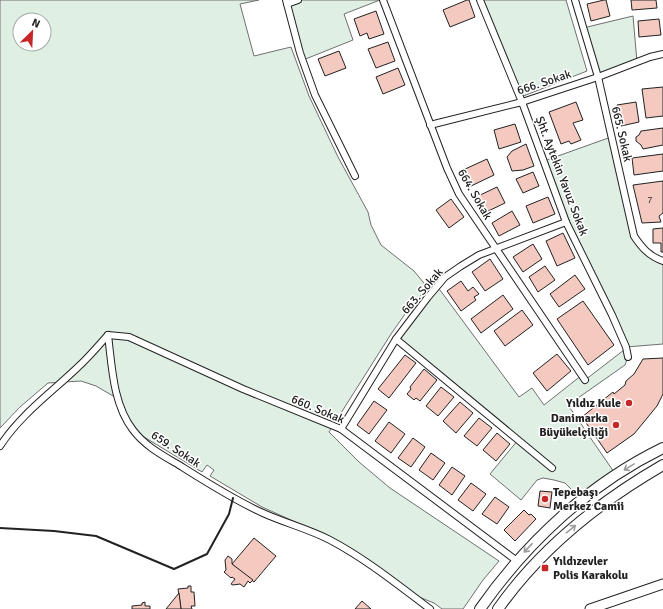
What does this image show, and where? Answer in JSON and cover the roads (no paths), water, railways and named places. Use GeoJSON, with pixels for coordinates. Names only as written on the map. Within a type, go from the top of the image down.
{"type":"FeatureCollection","features":[{"type":"Feature","properties":{"kind":"main road"},"geometry":{"type":"LineString","coordinates":[[480,609],[517,561],[537,539],[582,500],[616,475],[662,446]]}},
{"type":"Feature","properties":{"kind":"main road"},"geometry":{"type":"LineString","coordinates":[[498,609],[528,571],[562,536],[609,499],[663,465]]}},
{"type":"Feature","properties":{"kind":"main road"},"geometry":{"type":"LineString","coordinates":[[590,609],[663,584]]}},
{"type":"Feature","properties":{"kind":"street"},"geometry":{"type":"LineString","coordinates":[[298,0],[286,2],[300,53],[316,95],[355,176]]}},
{"type":"Feature","properties":{"kind":"street","name":"664. Sokak"},"geometry":{"type":"LineString","coordinates":[[383,0],[447,168],[460,194],[585,380]]}},
{"type":"Feature","properties":{"kind":"street","name":"Şht. Aytekin Yavuz Sokak"},"geometry":{"type":"LineString","coordinates":[[480,0],[522,102],[566,222],[612,315],[626,347],[628,357]]}},
{"type":"Feature","properties":{"kind":"street","name":"665. Sokak"},"geometry":{"type":"LineString","coordinates":[[575,0],[598,77],[634,236],[648,253],[663,261]]}},
{"type":"Feature","properties":{"kind":"street","name":"666. Sokak"},"geometry":{"type":"LineString","coordinates":[[430,125],[522,102],[598,77],[650,57],[663,54]]}},
{"type":"Feature","properties":{"kind":"street","name":"663. Sokak"},"geometry":{"type":"LineString","coordinates":[[341,429],[396,339],[445,277],[479,255],[566,222]]}},
{"type":"Feature","properties":{"kind":"street"},"geometry":{"type":"LineString","coordinates":[[0,446],[9,432],[30,409],[79,367],[108,335]]}},
{"type":"Feature","properties":{"kind":"street","name":"660. Sokak"},"geometry":{"type":"LineString","coordinates":[[108,335],[129,337],[243,389],[341,429],[517,561]]}},
{"type":"Feature","properties":{"kind":"street","name":"659. Sokak"},"geometry":{"type":"LineString","coordinates":[[108,335],[112,369],[119,404],[127,422],[139,438],[152,449],[220,491],[262,512],[324,537],[346,549],[365,561],[430,609]]}},
{"type":"Feature","properties":{"kind":"street"},"geometry":{"type":"LineString","coordinates":[[396,339],[552,468]]}},
{"type":"Feature","properties":{"kind":"place","name":"Yıldız Kule"},"geometry":{"type":"Point","coordinates":[629,403]}},
{"type":"Feature","properties":{"kind":"place","name":"Danimarka Büyükelçiliği"},"geometry":{"type":"Point","coordinates":[616,425]}},
{"type":"Feature","properties":{"kind":"place","name":"Tepebaşı Merkez Camii"},"geometry":{"type":"Point","coordinates":[545,499]}},
{"type":"Feature","properties":{"kind":"place","name":"Yıldızevler Polis Karakolu"},"geometry":{"type":"Point","coordinates":[545,568]}}]}
